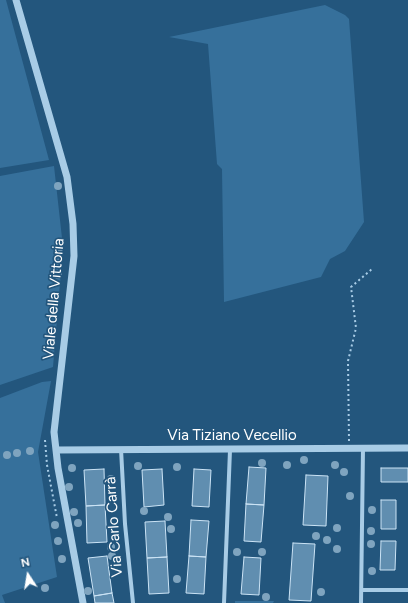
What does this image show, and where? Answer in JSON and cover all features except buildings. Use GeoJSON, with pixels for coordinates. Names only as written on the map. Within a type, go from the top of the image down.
{"type":"FeatureCollection","features":[{"type":"Feature","properties":{"kind":"street","name":"Viale della Vittoria"},"geometry":{"type":"LineString","coordinates":[[16,1],[67,177],[73,224],[74,256],[54,432],[82,603]]}},
{"type":"Feature","properties":{"kind":"street"},"geometry":{"type":"LineString","coordinates":[[361,603],[363,448]]}},
{"type":"Feature","properties":{"kind":"street","name":"Via Tiziano Vecellio"},"geometry":{"type":"LineString","coordinates":[[56,450],[408,448]]}},
{"type":"Feature","properties":{"kind":"street","name":"Via Carlo Carrà"},"geometry":{"type":"LineString","coordinates":[[121,449],[125,524],[133,603]]}},
{"type":"Feature","properties":{"kind":"street"},"geometry":{"type":"LineString","coordinates":[[224,603],[230,450]]}},
{"type":"Feature","properties":{"kind":"street"},"geometry":{"type":"LineString","coordinates":[[362,590],[408,590]]}},
{"type":"Feature","properties":{"kind":"path"},"geometry":{"type":"LineString","coordinates":[[349,448],[348,361],[356,328],[351,288],[372,269]]}},
{"type":"Feature","properties":{"kind":"shaded area"},"geometry":{"type":"Polygon","coordinates":[[[0,0],[6,0],[49,160],[0,168],[0,0]]]}},
{"type":"Feature","properties":{"kind":"shaded area"},"geometry":{"type":"Polygon","coordinates":[[[325,5],[345,15],[349,19],[364,222],[345,251],[330,259],[321,277],[224,302],[222,169],[217,164],[208,44],[169,37],[325,5]]]}},
{"type":"Feature","properties":{"kind":"shaded area"},"geometry":{"type":"Polygon","coordinates":[[[54,166],[63,247],[53,367],[0,385],[0,176],[54,166]]]}},
{"type":"Feature","properties":{"kind":"shaded area"},"geometry":{"type":"Polygon","coordinates":[[[51,381],[38,452],[57,577],[2,595],[5,603],[0,603],[0,398],[42,382],[51,381]]]}},
{"type":"Feature","properties":{"kind":"shaded area"},"geometry":{"type":"Polygon","coordinates":[[[235,601],[274,601],[273,603],[235,603],[235,601]]]}}]}
